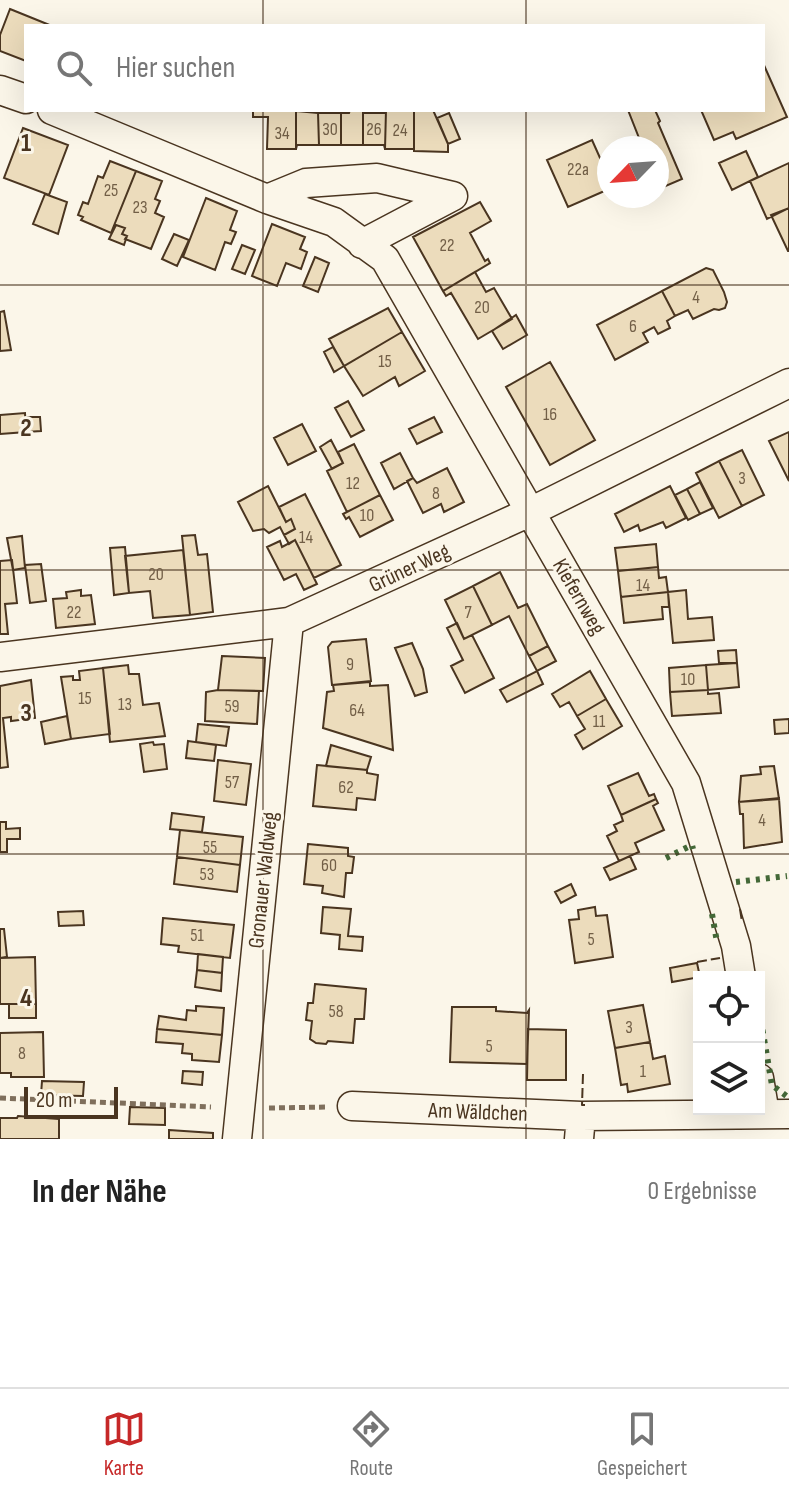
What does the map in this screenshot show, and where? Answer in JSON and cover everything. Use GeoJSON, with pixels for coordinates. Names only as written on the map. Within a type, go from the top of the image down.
{"type":"FeatureCollection","features":[{"type":"Feature","properties":{"kind":"street"},"geometry":{"type":"LineString","coordinates":[[0,90],[24,98]]}},
{"type":"Feature","properties":{"kind":"street","name":"Kiefernweg"},"geometry":{"type":"LineString","coordinates":[[57,112],[267,199],[334,222],[385,259],[686,783],[736,946],[740,971]]}},
{"type":"Feature","properties":{"kind":"street"},"geometry":{"type":"LineString","coordinates":[[267,199],[306,183],[377,178],[453,196],[362,244]]}},
{"type":"Feature","properties":{"kind":"street","name":"Grüner Weg"},"geometry":{"type":"LineString","coordinates":[[0,657],[289,622],[532,511],[789,383]]}},
{"type":"Feature","properties":{"kind":"street","name":"Gronauer Waldweg"},"geometry":{"type":"LineString","coordinates":[[237,1139],[289,622]]}},
{"type":"Feature","properties":{"kind":"street"},"geometry":{"type":"LineString","coordinates":[[580,1127],[777,1114],[765,1090]]}},
{"type":"Feature","properties":{"kind":"street","name":"Am Wäldchen"},"geometry":{"type":"LineString","coordinates":[[352,1106],[580,1127]]}},
{"type":"Feature","properties":{"kind":"path"},"geometry":{"type":"LineString","coordinates":[[0,1098],[239,1109],[352,1106]]}},
{"type":"Feature","properties":{"kind":"building"},"geometry":{"type":"Polygon","coordinates":[[[10,9],[47,24],[24,24],[24,60],[0,51],[0,35],[10,9]]]}},
{"type":"Feature","properties":{"kind":"building"},"geometry":{"type":"Polygon","coordinates":[[[765,68],[787,117],[736,139],[733,132],[714,140],[702,112],[765,112],[765,68]]]}},
{"type":"Feature","properties":{"kind":"building"},"geometry":{"type":"Polygon","coordinates":[[[253,112],[296,112],[296,149],[267,149],[268,117],[253,117],[253,112]]]}},
{"type":"Feature","properties":{"kind":"building"},"geometry":{"type":"Polygon","coordinates":[[[296,112],[318,113],[319,145],[297,145],[296,149],[296,112]]]}},
{"type":"Feature","properties":{"kind":"building"},"geometry":{"type":"Polygon","coordinates":[[[363,112],[363,145],[341,145],[341,113],[363,112]]]}},
{"type":"Feature","properties":{"kind":"building"},"geometry":{"type":"Polygon","coordinates":[[[386,112],[414,112],[414,149],[385,149],[386,112]]]}},
{"type":"Feature","properties":{"kind":"building"},"geometry":{"type":"Polygon","coordinates":[[[414,112],[434,112],[448,144],[448,152],[414,151],[414,112]]]}},
{"type":"Feature","properties":{"kind":"building"},"geometry":{"type":"Polygon","coordinates":[[[629,112],[656,112],[664,136],[638,136],[629,112]]]}},
{"type":"Feature","properties":{"kind":"building"},"geometry":{"type":"Polygon","coordinates":[[[318,113],[341,113],[341,145],[319,145],[318,113]]]}},
{"type":"Feature","properties":{"kind":"building"},"geometry":{"type":"Polygon","coordinates":[[[363,113],[385,113],[385,149],[384,145],[363,145],[363,113]]]}},
{"type":"Feature","properties":{"kind":"building"},"geometry":{"type":"Polygon","coordinates":[[[449,113],[460,139],[448,144],[437,118],[449,113]]]}},
{"type":"Feature","properties":{"kind":"building"},"geometry":{"type":"Polygon","coordinates":[[[23,128],[68,145],[49,195],[4,178],[23,128]]]}},
{"type":"Feature","properties":{"kind":"building"},"geometry":{"type":"Polygon","coordinates":[[[592,140],[597,151],[597,194],[568,207],[547,160],[592,140]]]}},
{"type":"Feature","properties":{"kind":"building"},"geometry":{"type":"Polygon","coordinates":[[[669,149],[682,179],[669,185],[669,149]]]}},
{"type":"Feature","properties":{"kind":"building"},"geometry":{"type":"Polygon","coordinates":[[[746,151],[758,177],[732,190],[719,163],[746,151]]]}},
{"type":"Feature","properties":{"kind":"building"},"geometry":{"type":"Polygon","coordinates":[[[110,161],[136,171],[111,233],[81,220],[83,217],[78,215],[83,202],[88,204],[98,176],[103,178],[110,161]]]}},
{"type":"Feature","properties":{"kind":"building"},"geometry":{"type":"Polygon","coordinates":[[[789,163],[789,208],[767,219],[750,181],[789,163]]]}},
{"type":"Feature","properties":{"kind":"building"},"geometry":{"type":"Polygon","coordinates":[[[136,171],[162,181],[155,199],[160,201],[155,213],[164,217],[151,249],[125,239],[127,236],[122,234],[125,228],[116,225],[111,233],[136,171]]]}},
{"type":"Feature","properties":{"kind":"building"},"geometry":{"type":"Polygon","coordinates":[[[45,194],[67,202],[58,234],[33,224],[45,194]]]}},
{"type":"Feature","properties":{"kind":"building"},"geometry":{"type":"Polygon","coordinates":[[[206,198],[237,211],[230,230],[236,232],[231,244],[225,242],[215,270],[183,257],[206,198]]]}},
{"type":"Feature","properties":{"kind":"building"},"geometry":{"type":"Polygon","coordinates":[[[480,202],[491,221],[470,233],[485,261],[488,259],[490,263],[443,291],[413,237],[480,202]]]}},
{"type":"Feature","properties":{"kind":"building"},"geometry":{"type":"Polygon","coordinates":[[[789,208],[789,251],[788,251],[771,215],[789,208]]]}},
{"type":"Feature","properties":{"kind":"building"},"geometry":{"type":"Polygon","coordinates":[[[272,224],[305,237],[300,249],[307,252],[301,269],[286,263],[277,286],[252,276],[272,224]]]}},
{"type":"Feature","properties":{"kind":"building"},"geometry":{"type":"Polygon","coordinates":[[[116,225],[125,228],[122,234],[127,236],[124,245],[109,239],[116,225]]]}},
{"type":"Feature","properties":{"kind":"building"},"geometry":{"type":"Polygon","coordinates":[[[174,234],[189,240],[177,266],[162,259],[174,234]]]}},
{"type":"Feature","properties":{"kind":"building"},"geometry":{"type":"Polygon","coordinates":[[[242,245],[255,250],[245,274],[232,269],[242,245]]]}},
{"type":"Feature","properties":{"kind":"building"},"geometry":{"type":"Polygon","coordinates":[[[315,257],[329,263],[318,292],[303,286],[315,257]]]}},
{"type":"Feature","properties":{"kind":"building"},"geometry":{"type":"Polygon","coordinates":[[[706,268],[713,270],[724,292],[725,308],[714,309],[693,319],[688,310],[675,316],[662,291],[706,268]]]}},
{"type":"Feature","properties":{"kind":"building"},"geometry":{"type":"Polygon","coordinates":[[[475,272],[486,292],[494,288],[512,319],[478,339],[451,293],[446,296],[443,291],[475,272]]]}},
{"type":"Feature","properties":{"kind":"building"},"geometry":{"type":"Polygon","coordinates":[[[662,291],[675,316],[667,321],[670,328],[658,334],[654,327],[643,333],[648,342],[615,360],[597,325],[662,291]]]}},
{"type":"Feature","properties":{"kind":"building"},"geometry":{"type":"Polygon","coordinates":[[[388,308],[402,332],[344,366],[329,339],[388,308]]]}},
{"type":"Feature","properties":{"kind":"building"},"geometry":{"type":"Polygon","coordinates":[[[4,311],[11,350],[0,351],[0,312],[4,311]]]}},
{"type":"Feature","properties":{"kind":"building"},"geometry":{"type":"Polygon","coordinates":[[[516,315],[527,335],[503,349],[492,331],[516,315]]]}},
{"type":"Feature","properties":{"kind":"building"},"geometry":{"type":"Polygon","coordinates":[[[402,332],[425,371],[399,386],[395,377],[363,396],[344,366],[402,332]]]}},
{"type":"Feature","properties":{"kind":"building"},"geometry":{"type":"Polygon","coordinates":[[[333,347],[344,366],[334,372],[324,352],[333,347]]]}},
{"type":"Feature","properties":{"kind":"building"},"geometry":{"type":"Polygon","coordinates":[[[550,362],[595,440],[550,465],[506,387],[550,362]]]}},
{"type":"Feature","properties":{"kind":"building"},"geometry":{"type":"Polygon","coordinates":[[[348,401],[364,430],[351,437],[335,408],[348,401]]]}},
{"type":"Feature","properties":{"kind":"building"},"geometry":{"type":"Polygon","coordinates":[[[25,413],[26,432],[0,434],[0,415],[25,413]]]}},
{"type":"Feature","properties":{"kind":"building"},"geometry":{"type":"Polygon","coordinates":[[[25,417],[40,417],[41,431],[26,432],[25,417]]]}},
{"type":"Feature","properties":{"kind":"building"},"geometry":{"type":"Polygon","coordinates":[[[434,417],[442,432],[417,444],[409,429],[434,417]]]}},
{"type":"Feature","properties":{"kind":"building"},"geometry":{"type":"Polygon","coordinates":[[[302,424],[316,451],[288,465],[274,438],[302,424]]]}},
{"type":"Feature","properties":{"kind":"building"},"geometry":{"type":"Polygon","coordinates":[[[789,432],[789,481],[769,441],[789,432]]]}},
{"type":"Feature","properties":{"kind":"building"},"geometry":{"type":"Polygon","coordinates":[[[331,440],[343,463],[332,469],[320,447],[331,440]]]}},
{"type":"Feature","properties":{"kind":"building"},"geometry":{"type":"Polygon","coordinates":[[[354,444],[380,495],[347,512],[327,471],[343,463],[338,452],[354,444]]]}},
{"type":"Feature","properties":{"kind":"building"},"geometry":{"type":"Polygon","coordinates":[[[742,450],[764,495],[742,506],[719,461],[742,450]]]}},
{"type":"Feature","properties":{"kind":"building"},"geometry":{"type":"Polygon","coordinates":[[[400,453],[413,478],[394,489],[381,463],[400,453]]]}},
{"type":"Feature","properties":{"kind":"building"},"geometry":{"type":"Polygon","coordinates":[[[719,461],[742,506],[719,518],[696,473],[719,461]]]}},
{"type":"Feature","properties":{"kind":"building"},"geometry":{"type":"Polygon","coordinates":[[[447,468],[464,502],[444,512],[441,504],[423,513],[407,481],[413,478],[417,483],[447,468]]]}},
{"type":"Feature","properties":{"kind":"building"},"geometry":{"type":"Polygon","coordinates":[[[700,482],[713,508],[700,514],[687,489],[700,482]]]}},
{"type":"Feature","properties":{"kind":"building"},"geometry":{"type":"Polygon","coordinates":[[[268,486],[286,522],[291,519],[295,529],[284,535],[280,527],[269,533],[264,529],[253,531],[238,502],[268,486]]]}},
{"type":"Feature","properties":{"kind":"building"},"geometry":{"type":"Polygon","coordinates":[[[670,486],[686,518],[666,528],[663,522],[640,531],[638,525],[624,532],[615,514],[670,486]]]}},
{"type":"Feature","properties":{"kind":"building"},"geometry":{"type":"Polygon","coordinates":[[[687,489],[700,514],[688,520],[675,495],[687,489]]]}},
{"type":"Feature","properties":{"kind":"building"},"geometry":{"type":"Polygon","coordinates":[[[305,494],[341,565],[314,578],[295,540],[289,544],[284,535],[295,529],[291,519],[286,522],[279,507],[305,494]]]}},
{"type":"Feature","properties":{"kind":"building"},"geometry":{"type":"Polygon","coordinates":[[[380,495],[393,520],[360,537],[349,517],[346,519],[343,514],[380,495]]]}},
{"type":"Feature","properties":{"kind":"building"},"geometry":{"type":"Polygon","coordinates":[[[195,535],[198,555],[207,554],[213,612],[190,615],[182,536],[195,535]]]}},
{"type":"Feature","properties":{"kind":"building"},"geometry":{"type":"Polygon","coordinates":[[[22,536],[25,568],[13,570],[7,538],[22,536]]]}},
{"type":"Feature","properties":{"kind":"building"},"geometry":{"type":"Polygon","coordinates":[[[295,540],[317,584],[304,590],[296,574],[284,580],[267,547],[280,541],[282,547],[295,540]]]}},
{"type":"Feature","properties":{"kind":"building"},"geometry":{"type":"Polygon","coordinates":[[[656,544],[658,567],[618,571],[615,548],[656,544]]]}},
{"type":"Feature","properties":{"kind":"building"},"geometry":{"type":"Polygon","coordinates":[[[125,547],[129,593],[114,595],[110,548],[125,547]]]}},
{"type":"Feature","properties":{"kind":"building"},"geometry":{"type":"Polygon","coordinates":[[[183,550],[190,615],[153,618],[150,591],[129,593],[125,556],[183,550]]]}},
{"type":"Feature","properties":{"kind":"building"},"geometry":{"type":"Polygon","coordinates":[[[12,560],[17,603],[5,604],[8,634],[0,634],[0,561],[12,560]]]}},
{"type":"Feature","properties":{"kind":"building"},"geometry":{"type":"Polygon","coordinates":[[[41,564],[46,601],[30,603],[25,565],[41,564]]]}},
{"type":"Feature","properties":{"kind":"building"},"geometry":{"type":"Polygon","coordinates":[[[658,567],[659,578],[666,577],[668,592],[621,597],[618,571],[658,567]]]}},
{"type":"Feature","properties":{"kind":"building"},"geometry":{"type":"Polygon","coordinates":[[[500,572],[518,608],[527,604],[548,646],[529,656],[509,616],[492,625],[473,586],[500,572]]]}},
{"type":"Feature","properties":{"kind":"building"},"geometry":{"type":"Polygon","coordinates":[[[473,586],[492,625],[464,639],[445,600],[473,586]]]}},
{"type":"Feature","properties":{"kind":"building"},"geometry":{"type":"Polygon","coordinates":[[[81,590],[81,596],[91,595],[95,624],[56,628],[53,599],[67,598],[66,592],[81,590]]]}},
{"type":"Feature","properties":{"kind":"building"},"geometry":{"type":"Polygon","coordinates":[[[686,590],[688,619],[712,617],[714,640],[673,643],[668,592],[686,590]]]}},
{"type":"Feature","properties":{"kind":"building"},"geometry":{"type":"Polygon","coordinates":[[[668,592],[669,607],[662,607],[663,619],[624,623],[621,597],[668,592]]]}},
{"type":"Feature","properties":{"kind":"building"},"geometry":{"type":"Polygon","coordinates":[[[457,623],[464,639],[472,635],[494,678],[465,693],[451,666],[463,660],[447,628],[457,623]]]}},
{"type":"Feature","properties":{"kind":"building"},"geometry":{"type":"Polygon","coordinates":[[[366,639],[371,681],[332,685],[328,647],[332,642],[366,639]]]}},
{"type":"Feature","properties":{"kind":"building"},"geometry":{"type":"Polygon","coordinates":[[[412,643],[423,669],[427,692],[415,696],[395,648],[412,643]]]}},
{"type":"Feature","properties":{"kind":"building"},"geometry":{"type":"Polygon","coordinates":[[[548,646],[556,661],[537,671],[529,656],[548,646]]]}},
{"type":"Feature","properties":{"kind":"building"},"geometry":{"type":"Polygon","coordinates":[[[736,650],[737,663],[719,663],[718,651],[736,650]]]}},
{"type":"Feature","properties":{"kind":"building"},"geometry":{"type":"Polygon","coordinates":[[[222,656],[265,658],[263,691],[218,690],[222,656]]]}},
{"type":"Feature","properties":{"kind":"building"},"geometry":{"type":"Polygon","coordinates":[[[737,663],[739,687],[708,690],[706,665],[737,663]]]}},
{"type":"Feature","properties":{"kind":"building"},"geometry":{"type":"Polygon","coordinates":[[[128,665],[129,674],[139,674],[143,705],[159,703],[165,736],[110,742],[103,668],[128,665]]]}},
{"type":"Feature","properties":{"kind":"building"},"geometry":{"type":"Polygon","coordinates":[[[706,665],[708,690],[670,692],[669,668],[706,665]]]}},
{"type":"Feature","properties":{"kind":"building"},"geometry":{"type":"Polygon","coordinates":[[[103,668],[110,734],[71,739],[61,677],[73,676],[73,680],[80,680],[79,671],[103,668]]]}},
{"type":"Feature","properties":{"kind":"building"},"geometry":{"type":"Polygon","coordinates":[[[537,671],[543,684],[507,702],[500,690],[537,671]]]}},
{"type":"Feature","properties":{"kind":"building"},"geometry":{"type":"Polygon","coordinates":[[[590,671],[606,699],[577,716],[569,702],[560,707],[552,694],[590,671]]]}},
{"type":"Feature","properties":{"kind":"building"},"geometry":{"type":"Polygon","coordinates":[[[31,680],[35,718],[11,721],[11,717],[3,718],[8,767],[0,768],[0,686],[31,680]]]}},
{"type":"Feature","properties":{"kind":"building"},"geometry":{"type":"Polygon","coordinates":[[[370,682],[370,686],[388,685],[393,750],[323,728],[327,692],[334,691],[333,685],[370,682]]]}},
{"type":"Feature","properties":{"kind":"building"},"geometry":{"type":"Polygon","coordinates":[[[708,690],[708,694],[719,693],[721,713],[672,716],[670,692],[708,690]]]}},
{"type":"Feature","properties":{"kind":"building"},"geometry":{"type":"Polygon","coordinates":[[[259,691],[257,724],[205,721],[206,692],[259,691]]]}},
{"type":"Feature","properties":{"kind":"building"},"geometry":{"type":"Polygon","coordinates":[[[606,699],[622,726],[583,749],[575,735],[585,729],[577,716],[606,699]]]}},
{"type":"Feature","properties":{"kind":"building"},"geometry":{"type":"Polygon","coordinates":[[[67,716],[71,739],[45,744],[41,722],[67,716]]]}},
{"type":"Feature","properties":{"kind":"building"},"geometry":{"type":"Polygon","coordinates":[[[789,719],[789,733],[775,734],[774,720],[789,719]]]}},
{"type":"Feature","properties":{"kind":"building"},"geometry":{"type":"Polygon","coordinates":[[[198,724],[229,727],[226,746],[196,742],[198,724]]]}},
{"type":"Feature","properties":{"kind":"building"},"geometry":{"type":"Polygon","coordinates":[[[188,741],[216,745],[214,761],[186,758],[188,741]]]}},
{"type":"Feature","properties":{"kind":"building"},"geometry":{"type":"Polygon","coordinates":[[[153,742],[154,745],[164,744],[167,769],[144,772],[140,744],[153,742]]]}},
{"type":"Feature","properties":{"kind":"building"},"geometry":{"type":"Polygon","coordinates":[[[331,745],[371,757],[367,770],[326,766],[331,745]]]}},
{"type":"Feature","properties":{"kind":"building"},"geometry":{"type":"Polygon","coordinates":[[[218,760],[251,764],[246,805],[214,801],[218,760]]]}},
{"type":"Feature","properties":{"kind":"building"},"geometry":{"type":"Polygon","coordinates":[[[317,765],[367,770],[367,773],[378,775],[375,800],[357,798],[356,810],[313,806],[317,765]]]}},
{"type":"Feature","properties":{"kind":"building"},"geometry":{"type":"Polygon","coordinates":[[[774,766],[779,799],[739,802],[741,776],[761,774],[760,767],[774,766]]]}},
{"type":"Feature","properties":{"kind":"building"},"geometry":{"type":"Polygon","coordinates":[[[638,773],[649,796],[654,794],[656,799],[621,815],[608,786],[638,773]]]}},
{"type":"Feature","properties":{"kind":"building"},"geometry":{"type":"Polygon","coordinates":[[[779,798],[782,842],[744,848],[743,814],[740,814],[739,802],[779,798]]]}},
{"type":"Feature","properties":{"kind":"building"},"geometry":{"type":"Polygon","coordinates":[[[656,799],[658,803],[653,806],[664,830],[635,843],[639,852],[619,861],[607,836],[617,831],[614,825],[623,821],[621,815],[656,799]]]}},
{"type":"Feature","properties":{"kind":"building"},"geometry":{"type":"Polygon","coordinates":[[[172,813],[204,817],[202,832],[170,829],[172,813]]]}},
{"type":"Feature","properties":{"kind":"building"},"geometry":{"type":"Polygon","coordinates":[[[0,822],[6,822],[6,829],[20,828],[20,839],[7,839],[7,852],[0,852],[0,822]]]}},
{"type":"Feature","properties":{"kind":"building"},"geometry":{"type":"Polygon","coordinates":[[[180,830],[243,837],[240,865],[177,857],[180,830]]]}},
{"type":"Feature","properties":{"kind":"building"},"geometry":{"type":"Polygon","coordinates":[[[308,844],[348,848],[348,856],[354,857],[352,873],[346,873],[344,897],[322,893],[323,886],[304,884],[308,844]]]}},
{"type":"Feature","properties":{"kind":"building"},"geometry":{"type":"Polygon","coordinates":[[[630,856],[636,869],[610,880],[604,868],[630,856]]]}},
{"type":"Feature","properties":{"kind":"building"},"geometry":{"type":"Polygon","coordinates":[[[177,857],[240,865],[237,892],[174,884],[177,857]]]}},
{"type":"Feature","properties":{"kind":"building"},"geometry":{"type":"Polygon","coordinates":[[[571,884],[576,895],[561,903],[555,892],[571,884]]]}},
{"type":"Feature","properties":{"kind":"building"},"geometry":{"type":"Polygon","coordinates":[[[323,907],[351,909],[348,936],[363,937],[362,951],[339,949],[340,935],[321,933],[323,907]]]}},
{"type":"Feature","properties":{"kind":"building"},"geometry":{"type":"Polygon","coordinates":[[[595,907],[596,916],[607,915],[613,957],[575,963],[569,920],[579,919],[578,910],[595,907]]]}},
{"type":"Feature","properties":{"kind":"building"},"geometry":{"type":"Polygon","coordinates":[[[83,911],[84,925],[59,926],[58,912],[83,911]]]}},
{"type":"Feature","properties":{"kind":"building"},"geometry":{"type":"Polygon","coordinates":[[[163,918],[234,925],[230,958],[178,952],[179,946],[161,944],[163,918]]]}},
{"type":"Feature","properties":{"kind":"building"},"geometry":{"type":"Polygon","coordinates":[[[0,929],[4,929],[7,957],[0,958],[0,929]]]}},
{"type":"Feature","properties":{"kind":"building"},"geometry":{"type":"Polygon","coordinates":[[[198,954],[223,957],[222,973],[197,970],[198,954]]]}},
{"type":"Feature","properties":{"kind":"building"},"geometry":{"type":"Polygon","coordinates":[[[35,957],[36,1004],[0,1004],[0,958],[35,957]]]}},
{"type":"Feature","properties":{"kind":"building"},"geometry":{"type":"Polygon","coordinates":[[[697,963],[699,971],[693,971],[693,978],[672,982],[670,968],[697,963]]]}},
{"type":"Feature","properties":{"kind":"building"},"geometry":{"type":"Polygon","coordinates":[[[197,970],[222,973],[221,991],[195,987],[197,970]]]}},
{"type":"Feature","properties":{"kind":"building"},"geometry":{"type":"Polygon","coordinates":[[[315,984],[366,989],[364,1019],[355,1019],[353,1043],[328,1041],[326,1044],[310,1039],[312,1021],[306,1020],[308,1003],[313,1003],[315,984]]]}},
{"type":"Feature","properties":{"kind":"building"},"geometry":{"type":"Polygon","coordinates":[[[9,1004],[36,1004],[36,1018],[9,1018],[9,1004]]]}},
{"type":"Feature","properties":{"kind":"building"},"geometry":{"type":"Polygon","coordinates":[[[643,1005],[650,1042],[615,1048],[608,1011],[643,1005]]]}},
{"type":"Feature","properties":{"kind":"building"},"geometry":{"type":"Polygon","coordinates":[[[196,1006],[224,1008],[222,1035],[157,1029],[159,1016],[186,1020],[187,1010],[196,1011],[196,1006]]]}},
{"type":"Feature","properties":{"kind":"building"},"geometry":{"type":"Polygon","coordinates":[[[452,1007],[496,1007],[496,1011],[527,1013],[529,1010],[527,1064],[450,1062],[452,1007]]]}},
{"type":"Feature","properties":{"kind":"building"},"geometry":{"type":"Polygon","coordinates":[[[157,1029],[222,1035],[219,1062],[192,1060],[192,1054],[182,1053],[183,1044],[156,1042],[157,1029]]]}},
{"type":"Feature","properties":{"kind":"building"},"geometry":{"type":"Polygon","coordinates":[[[528,1029],[566,1030],[566,1080],[527,1080],[528,1029]]]}},
{"type":"Feature","properties":{"kind":"building"},"geometry":{"type":"Polygon","coordinates":[[[43,1032],[44,1077],[11,1077],[11,1073],[0,1073],[0,1033],[43,1032]]]}},
{"type":"Feature","properties":{"kind":"building"},"geometry":{"type":"Polygon","coordinates":[[[650,1042],[653,1059],[665,1056],[670,1084],[628,1092],[627,1084],[621,1085],[615,1048],[650,1042]]]}},
{"type":"Feature","properties":{"kind":"building"},"geometry":{"type":"Polygon","coordinates":[[[183,1071],[203,1072],[202,1085],[182,1083],[183,1071]]]}},
{"type":"Feature","properties":{"kind":"building"},"geometry":{"type":"Polygon","coordinates":[[[42,1081],[84,1082],[83,1096],[41,1095],[42,1081]]]}},
{"type":"Feature","properties":{"kind":"building"},"geometry":{"type":"Polygon","coordinates":[[[130,1107],[165,1108],[165,1125],[129,1124],[130,1107]]]}},
{"type":"Feature","properties":{"kind":"building"},"geometry":{"type":"Polygon","coordinates":[[[0,1118],[59,1119],[59,1139],[0,1139],[0,1118]]]}},
{"type":"Feature","properties":{"kind":"building"},"geometry":{"type":"Polygon","coordinates":[[[169,1130],[213,1133],[213,1139],[169,1139],[169,1130]]]}},
{"type":"Feature","properties":{"kind":"hedge"},"geometry":{"type":"LineString","coordinates":[[666,858],[692,845],[693,849]]}},
{"type":"Feature","properties":{"kind":"hedge"},"geometry":{"type":"LineString","coordinates":[[736,882],[787,876]]}},
{"type":"Feature","properties":{"kind":"hedge"},"geometry":{"type":"LineString","coordinates":[[712,914],[717,942]]}},
{"type":"Feature","properties":{"kind":"hedge"},"geometry":{"type":"LineString","coordinates":[[765,1043],[772,1085],[789,1098]]}},
{"type":"Feature","properties":{"kind":"fence"},"geometry":{"type":"LineString","coordinates":[[740,909],[742,922]]}},
{"type":"Feature","properties":{"kind":"fence"},"geometry":{"type":"LineString","coordinates":[[697,962],[720,958]]}},
{"type":"Feature","properties":{"kind":"fence"},"geometry":{"type":"LineString","coordinates":[[583,1074],[582,1105],[585,1105]]}}]}
